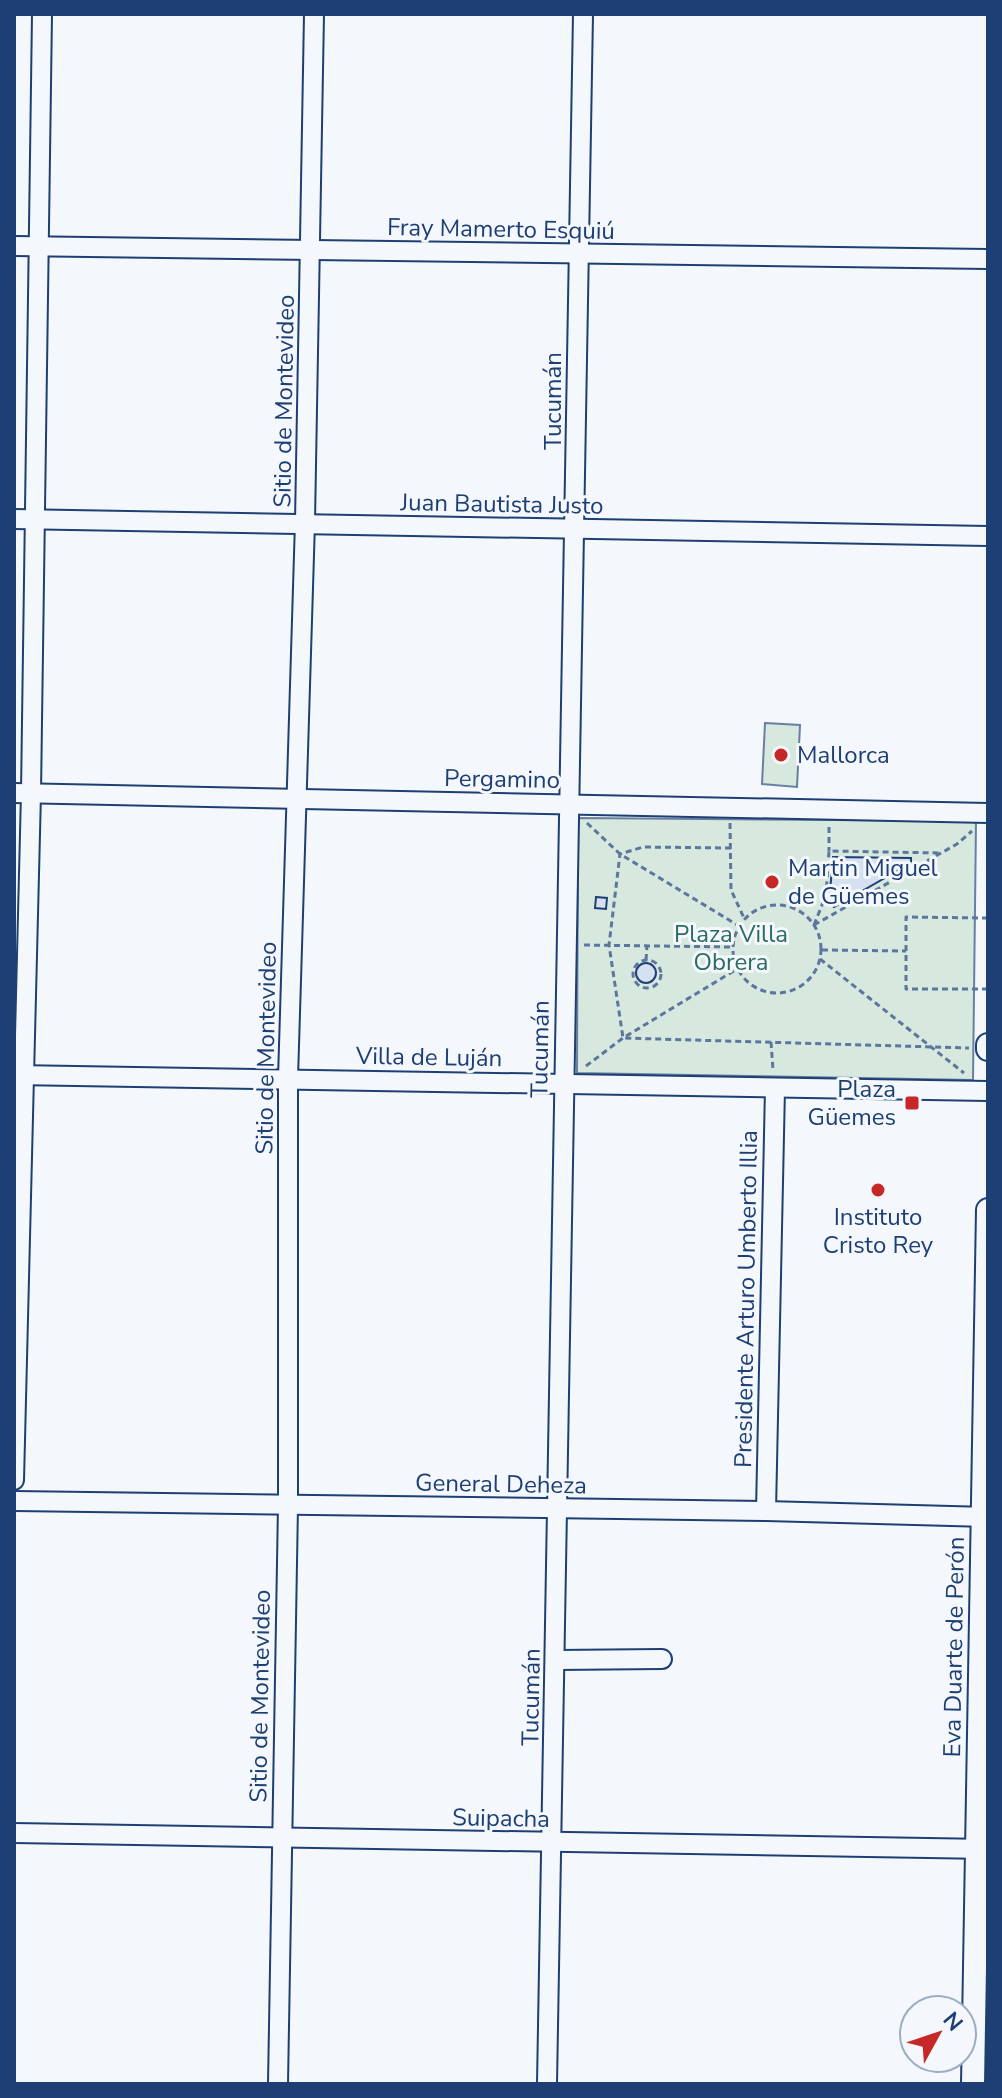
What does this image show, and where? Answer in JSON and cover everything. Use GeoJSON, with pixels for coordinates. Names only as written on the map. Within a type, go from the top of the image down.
{"type":"FeatureCollection","features":[{"type":"Feature","properties":{"kind":"main road","name":"Eva Duarte de Perón"},"geometry":{"type":"LineString","coordinates":[[973,2084],[982,1848],[988,1210]]}},
{"type":"Feature","properties":{"kind":"street"},"geometry":{"type":"LineString","coordinates":[[14,1480],[22,793],[40,247],[42,14]]}},
{"type":"Feature","properties":{"kind":"street","name":"Sitio de Montevideo"},"geometry":{"type":"LineString","coordinates":[[278,2084],[288,1505],[288,1078],[305,522],[314,14]]}},
{"type":"Feature","properties":{"kind":"street","name":"Tucumán"},"geometry":{"type":"LineString","coordinates":[[547,2084],[568,804],[577,530],[583,14]]}},
{"type":"Feature","properties":{"kind":"street","name":"Fray Mamerto Esquiú"},"geometry":{"type":"LineString","coordinates":[[14,246],[988,259]]}},
{"type":"Feature","properties":{"kind":"street","name":"Juan Bautista Justo"},"geometry":{"type":"LineString","coordinates":[[14,519],[988,536]]}},
{"type":"Feature","properties":{"kind":"street","name":"Pergamino"},"geometry":{"type":"LineString","coordinates":[[22,793],[829,810],[983,819]]}},
{"type":"Feature","properties":{"kind":"street","name":"Villa de Luján"},"geometry":{"type":"LineString","coordinates":[[20,1075],[988,1091]]}},
{"type":"Feature","properties":{"kind":"street","name":"Presidente Arturo Umberto Illia"},"geometry":{"type":"LineString","coordinates":[[766,1511],[775,1088]]}},
{"type":"Feature","properties":{"kind":"street","name":"General Deheza"},"geometry":{"type":"LineString","coordinates":[[14,1501],[985,1517]]}},
{"type":"Feature","properties":{"kind":"street"},"geometry":{"type":"LineString","coordinates":[[556,1660],[662,1659]]}},
{"type":"Feature","properties":{"kind":"street","name":"Suipacha"},"geometry":{"type":"LineString","coordinates":[[14,1833],[982,1848]]}},
{"type":"Feature","properties":{"kind":"path"},"geometry":{"type":"LineString","coordinates":[[568,804],[620,854],[739,926]]}},
{"type":"Feature","properties":{"kind":"path"},"geometry":{"type":"LineString","coordinates":[[730,808],[731,890],[744,918]]}},
{"type":"Feature","properties":{"kind":"path"},"geometry":{"type":"LineString","coordinates":[[814,925],[826,895],[829,810]]}},
{"type":"Feature","properties":{"kind":"path"},"geometry":{"type":"LineString","coordinates":[[814,925],[941,853],[983,819]]}},
{"type":"Feature","properties":{"kind":"path"},"geometry":{"type":"LineString","coordinates":[[620,854],[643,847],[731,848]]}},
{"type":"Feature","properties":{"kind":"path"},"geometry":{"type":"LineString","coordinates":[[829,851],[941,853]]}},
{"type":"Feature","properties":{"kind":"path"},"geometry":{"type":"LineString","coordinates":[[620,854],[609,945],[623,1038]]}},
{"type":"Feature","properties":{"kind":"path"},"geometry":{"type":"LineString","coordinates":[[781,905],[794,908],[814,925],[821,950],[820,959],[806,982],[782,993],[756,988],[737,969],[732,947],[739,926],[755,910],[781,905]]}},
{"type":"Feature","properties":{"kind":"path"},"geometry":{"type":"LineString","coordinates":[[988,918],[906,917],[906,989],[988,989]]}},
{"type":"Feature","properties":{"kind":"path"},"geometry":{"type":"LineString","coordinates":[[566,944],[732,947]]}},
{"type":"Feature","properties":{"kind":"path"},"geometry":{"type":"LineString","coordinates":[[646,960],[647,946]]}},
{"type":"Feature","properties":{"kind":"path"},"geometry":{"type":"LineString","coordinates":[[821,950],[906,951]]}},
{"type":"Feature","properties":{"kind":"path"},"geometry":{"type":"LineString","coordinates":[[820,959],[928,1048],[964,1073]]}},
{"type":"Feature","properties":{"kind":"path"},"geometry":{"type":"LineString","coordinates":[[646,960],[658,966],[661,974],[658,983],[645,988],[637,984],[633,976],[635,967],[646,960]]}},
{"type":"Feature","properties":{"kind":"path"},"geometry":{"type":"LineString","coordinates":[[563,1084],[623,1038],[737,969]]}},
{"type":"Feature","properties":{"kind":"path"},"geometry":{"type":"LineString","coordinates":[[623,1038],[928,1048],[988,1047]]}},
{"type":"Feature","properties":{"kind":"path"},"geometry":{"type":"LineString","coordinates":[[771,1042],[775,1088]]}},
{"type":"Feature","properties":{"kind":"green space","name":"Mallorca"},"geometry":{"type":"Polygon","coordinates":[[[765,723],[800,725],[797,787],[762,784],[765,723]]]}},
{"type":"Feature","properties":{"kind":"green space","name":"Plaza Villa Obrera"},"geometry":{"type":"Polygon","coordinates":[[[578,818],[976,821],[973,1080],[577,1073],[578,818]]]}},
{"type":"Feature","properties":{"kind":"building"},"geometry":{"type":"Polygon","coordinates":[[[833,857],[911,858],[911,863],[834,907],[829,903],[833,857]]]}},
{"type":"Feature","properties":{"kind":"building"},"geometry":{"type":"Polygon","coordinates":[[[596,897],[607,898],[606,909],[595,908],[596,897]]]}},
{"type":"Feature","properties":{"kind":"building"},"geometry":{"type":"Polygon","coordinates":[[[646,963],[653,966],[656,973],[653,980],[646,983],[639,980],[636,973],[639,966],[646,963]]]}},
{"type":"Feature","properties":{"kind":"place","name":"Mallorca"},"geometry":{"type":"Point","coordinates":[781,755]}},
{"type":"Feature","properties":{"kind":"place","name":"Martin Miguel de Güemes"},"geometry":{"type":"Point","coordinates":[772,882]}},
{"type":"Feature","properties":{"kind":"place","name":"Plaza Güemes"},"geometry":{"type":"Point","coordinates":[912,1103]}},
{"type":"Feature","properties":{"kind":"place","name":"Instituto Cristo Rey"},"geometry":{"type":"Point","coordinates":[878,1190]}}]}
